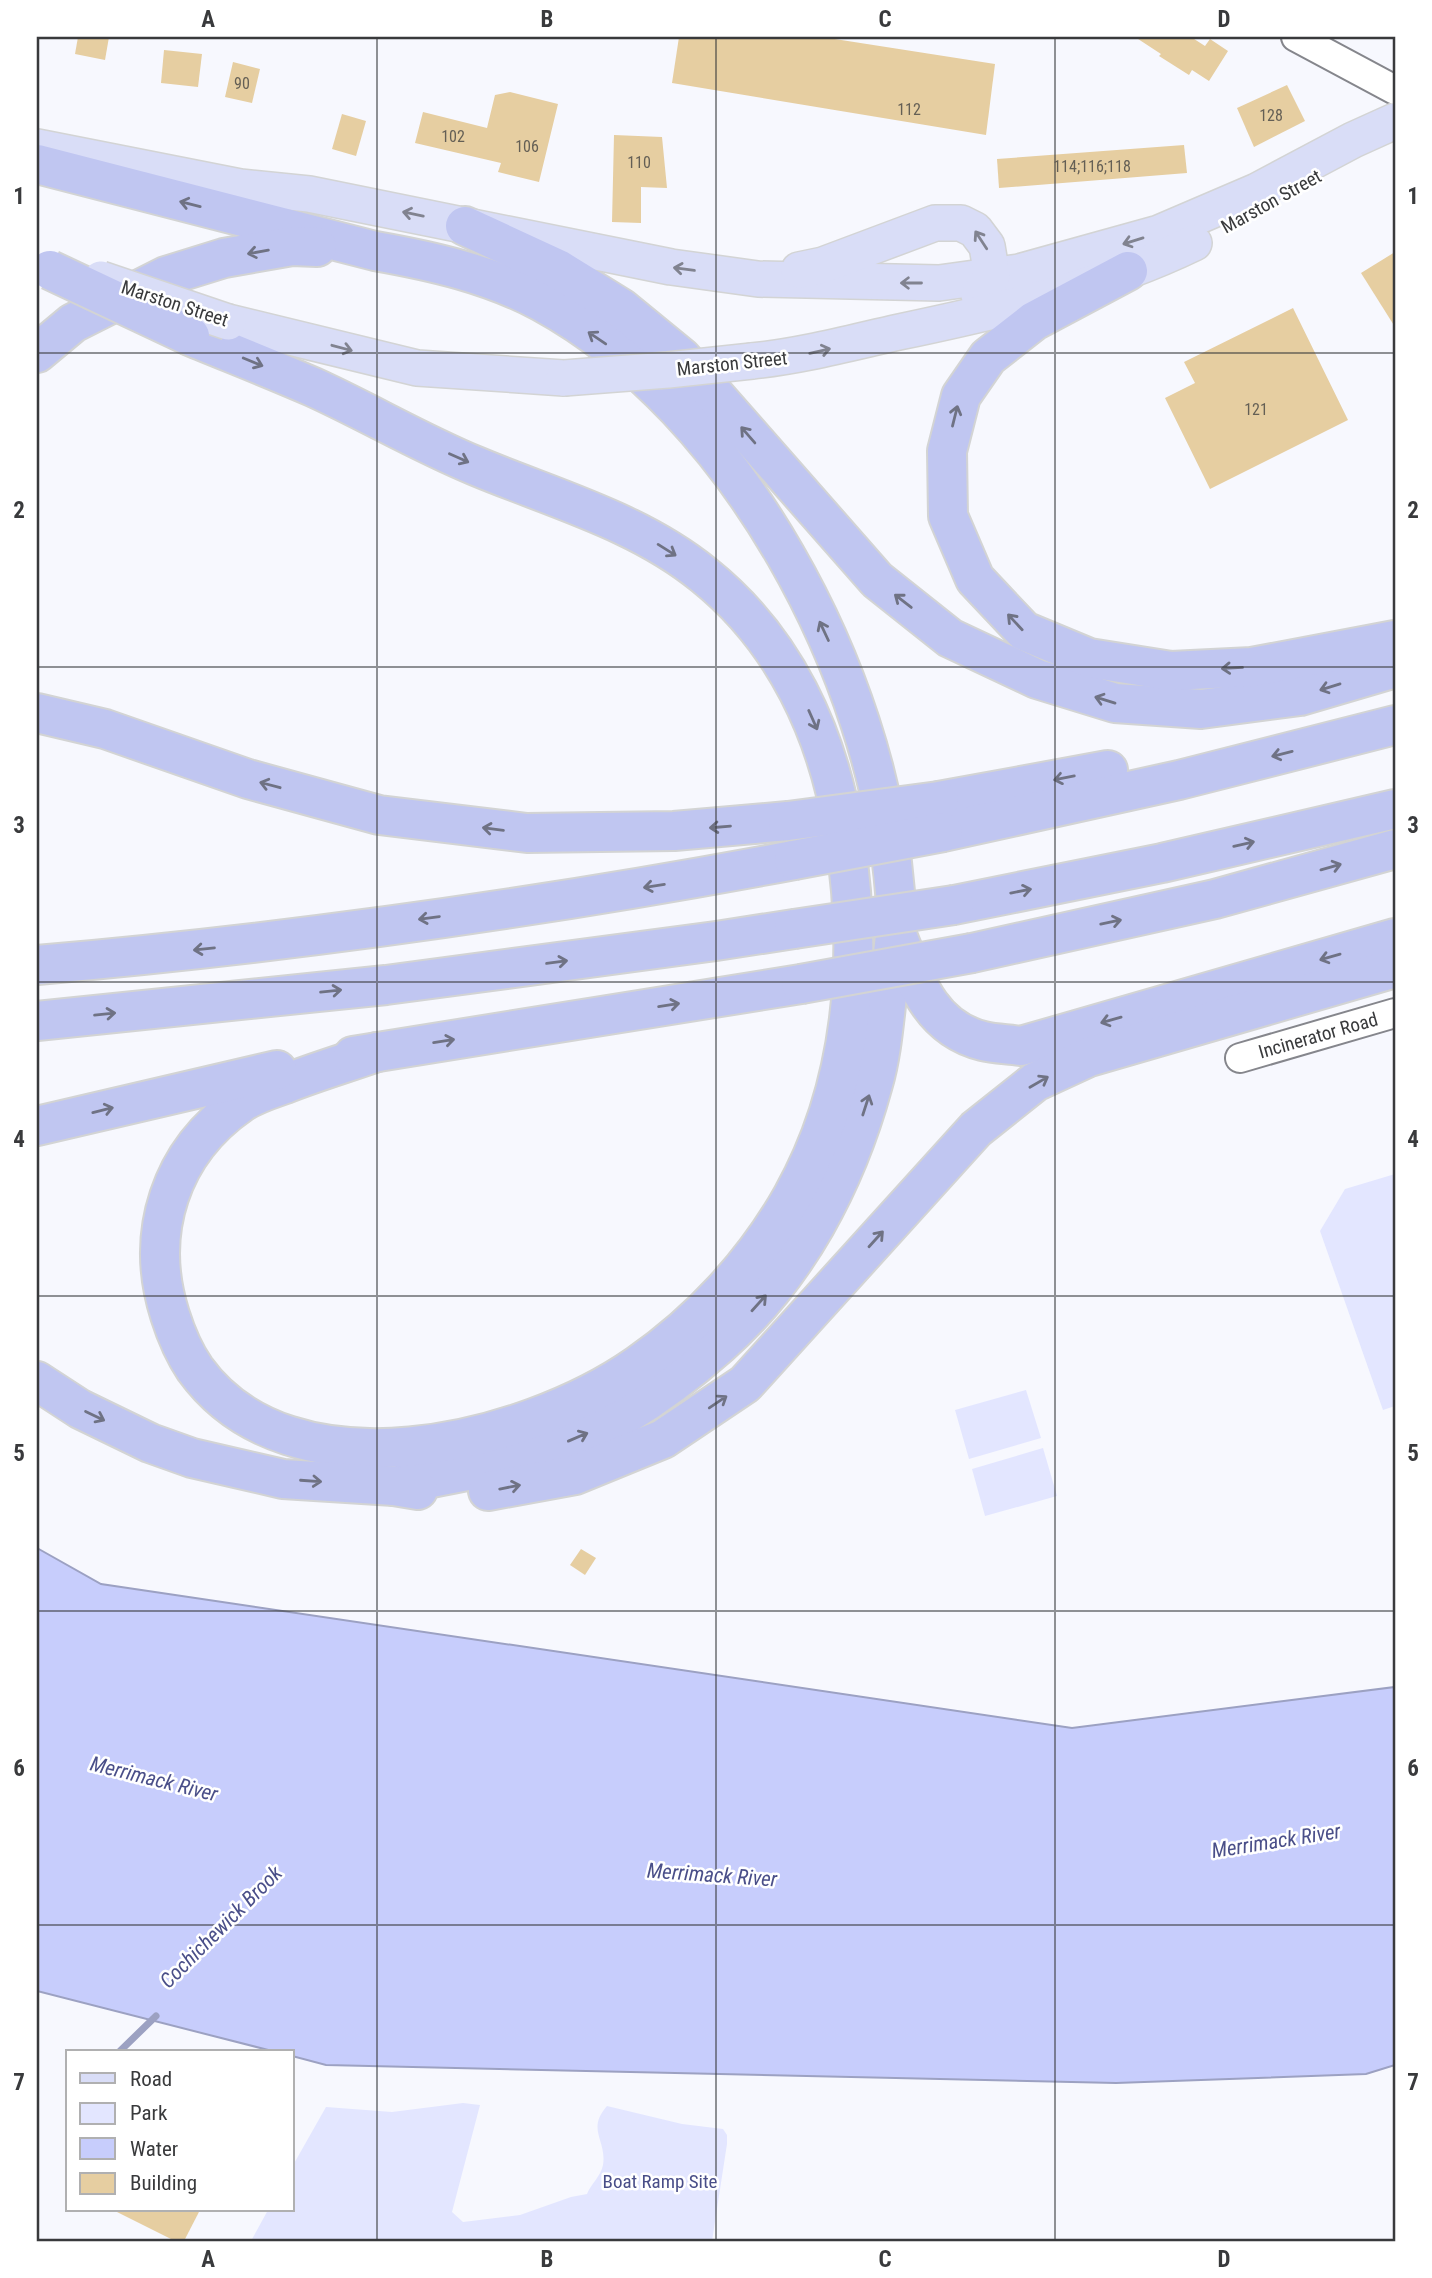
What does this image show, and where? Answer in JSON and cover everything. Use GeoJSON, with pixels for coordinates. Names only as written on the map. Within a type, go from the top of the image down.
{"type":"FeatureCollection","features":[{"type":"Feature","properties":{"kind":"highway"},"geometry":{"type":"LineString","coordinates":[[37,164],[375,251],[424,259],[508,285],[545,304],[614,350],[694,428],[773,535],[802,585],[836,655],[855,702],[874,768],[886,826],[895,893],[896,933],[880,1054],[873,1084],[855,1139],[828,1205],[814,1230],[772,1289],[738,1327],[692,1368],[637,1408],[608,1424],[536,1455],[394,1486]]}},
{"type":"Feature","properties":{"kind":"highway"},"geometry":{"type":"LineString","coordinates":[[465,226],[579,282],[621,308],[682,358],[877,580],[950,638],[1037,679],[1115,704],[1201,709],[1300,696],[1395,668]]}},
{"type":"Feature","properties":{"kind":"highway"},"geometry":{"type":"LineString","coordinates":[[37,354],[73,323],[166,276],[212,262],[292,246],[375,251]]}},
{"type":"Feature","properties":{"kind":"highway"},"geometry":{"type":"LineString","coordinates":[[46,264],[190,336],[313,387],[439,450],[628,529],[674,554],[704,575],[740,609],[767,642],[795,684],[822,743],[835,786],[853,892],[851,1002],[846,1043],[830,1113],[794,1194],[775,1226],[746,1265],[678,1335],[634,1368],[564,1406],[512,1425],[428,1444],[360,1448],[306,1440],[274,1430],[243,1415],[212,1389],[192,1366],[177,1336],[159,1271],[160,1231],[169,1192],[187,1156],[214,1125],[246,1099],[377,1052]]}},
{"type":"Feature","properties":{"kind":"highway"},"geometry":{"type":"LineString","coordinates":[[1128,271],[1034,321],[988,357],[961,396],[947,451],[948,516],[975,579],[1024,631],[1089,659],[1171,671],[1252,667],[1395,640]]}},
{"type":"Feature","properties":{"kind":"highway"},"geometry":{"type":"LineString","coordinates":[[37,713],[105,729],[248,779],[379,815],[527,833],[674,831],[788,821],[941,817],[1180,780],[1395,725]]}},
{"type":"Feature","properties":{"kind":"highway"},"geometry":{"type":"LineString","coordinates":[[37,1021],[386,985],[716,941],[954,905],[1162,863],[1395,808]]}},
{"type":"Feature","properties":{"kind":"highway"},"geometry":{"type":"LineString","coordinates":[[37,965],[257,943],[654,886],[794,860],[941,817]]}},
{"type":"Feature","properties":{"kind":"highway"},"geometry":{"type":"LineString","coordinates":[[37,1126],[255,1073],[801,984],[972,953],[1215,899],[1395,849]]}},
{"type":"Feature","properties":{"kind":"highway"},"geometry":{"type":"LineString","coordinates":[[896,933],[919,989],[945,1024],[982,1041],[1021,1046],[1395,938]]}},
{"type":"Feature","properties":{"kind":"highway"},"geometry":{"type":"LineString","coordinates":[[37,1381],[99,1419],[150,1443],[192,1458],[283,1479],[394,1486],[444,1494],[495,1490],[575,1475],[663,1439],[745,1384],[976,1129],[1035,1082],[1089,1057],[1395,968]]}},
{"type":"Feature","properties":{"kind":"main road","name":"Marston Street"},"geometry":{"type":"LineString","coordinates":[[46,264],[228,322],[417,368],[564,378],[668,370],[796,356],[1004,310],[1128,271],[1262,210],[1315,179],[1395,123]]}},
{"type":"Feature","properties":{"kind":"main road","name":"Marston Street"},"geometry":{"type":"LineString","coordinates":[[37,147],[240,187],[309,194],[671,267],[758,279],[939,283],[992,276],[1090,254],[1159,233],[1257,191],[1341,146],[1395,123]]}},
{"type":"Feature","properties":{"kind":"main road"},"geometry":{"type":"LineString","coordinates":[[758,279],[823,265],[936,223],[961,223],[975,230],[987,246],[992,276],[975,301],[933,325]]}},
{"type":"Feature","properties":{"kind":"street"},"geometry":{"type":"LineString","coordinates":[[1296,37],[1395,90]]}},
{"type":"Feature","properties":{"kind":"street","name":"Incinerator Road"},"geometry":{"type":"LineString","coordinates":[[1240,1058],[1395,1013]]}},
{"type":"Feature","properties":{"kind":"green space"},"geometry":{"type":"Polygon","coordinates":[[[1395,1174],[1395,1406],[1383,1410],[1320,1231],[1345,1189],[1395,1174]]]}},
{"type":"Feature","properties":{"kind":"green space"},"geometry":{"type":"Polygon","coordinates":[[[1026,1390],[1041,1438],[969,1459],[955,1410],[1026,1390]]]}},
{"type":"Feature","properties":{"kind":"green space"},"geometry":{"type":"Polygon","coordinates":[[[1043,1448],[1057,1496],[985,1516],[972,1469],[1043,1448]]]}},
{"type":"Feature","properties":{"kind":"green space","name":"Boat Ramp Site"},"geometry":{"type":"Polygon","coordinates":[[[463,2103],[480,2105],[452,2212],[463,2222],[520,2215],[587,2194],[603,2165],[598,2122],[607,2106],[682,2124],[723,2129],[727,2135],[727,2144],[712,2241],[251,2241],[267,2212],[294,2212],[294,2163],[326,2107],[392,2112],[463,2103]]]}},
{"type":"Feature","properties":{"kind":"water","name":"Merrimack River"},"geometry":{"type":"Polygon","coordinates":[[[37,1548],[101,1584],[1072,1728],[1395,1687],[1395,2065],[1366,2074],[1116,2083],[326,2065],[294,2057],[294,2050],[268,2050],[37,1991],[37,1548]]]}},
{"type":"Feature","properties":{"kind":"building"},"geometry":{"type":"Polygon","coordinates":[[[78,37],[109,37],[105,60],[75,54],[78,37]]]}},
{"type":"Feature","properties":{"kind":"building"},"geometry":{"type":"Polygon","coordinates":[[[679,37],[822,37],[995,64],[986,135],[672,83],[679,37]]]}},
{"type":"Feature","properties":{"kind":"building"},"geometry":{"type":"Polygon","coordinates":[[[1135,37],[1191,37],[1205,46],[1210,39],[1228,51],[1209,81],[1192,70],[1189,75],[1135,37]]]}},
{"type":"Feature","properties":{"kind":"building"},"geometry":{"type":"Polygon","coordinates":[[[164,50],[202,54],[198,87],[161,83],[164,50]]]}},
{"type":"Feature","properties":{"kind":"building"},"geometry":{"type":"Polygon","coordinates":[[[233,62],[260,69],[252,103],[225,97],[233,62]]]}},
{"type":"Feature","properties":{"kind":"building"},"geometry":{"type":"Polygon","coordinates":[[[1287,85],[1305,121],[1254,147],[1237,108],[1287,85]]]}},
{"type":"Feature","properties":{"kind":"building"},"geometry":{"type":"Polygon","coordinates":[[[510,92],[558,104],[539,182],[498,172],[501,163],[415,143],[423,112],[487,128],[495,95],[510,92]]]}},
{"type":"Feature","properties":{"kind":"building"},"geometry":{"type":"Polygon","coordinates":[[[342,114],[366,121],[356,156],[332,149],[342,114]]]}},
{"type":"Feature","properties":{"kind":"building"},"geometry":{"type":"Polygon","coordinates":[[[614,135],[662,137],[667,188],[641,187],[641,223],[612,222],[614,135]]]}},
{"type":"Feature","properties":{"kind":"building"},"geometry":{"type":"Polygon","coordinates":[[[1184,145],[1187,173],[999,188],[997,159],[1184,145]]]}},
{"type":"Feature","properties":{"kind":"building"},"geometry":{"type":"Polygon","coordinates":[[[1395,252],[1395,327],[1361,273],[1395,252]]]}},
{"type":"Feature","properties":{"kind":"building"},"geometry":{"type":"Polygon","coordinates":[[[1293,308],[1348,420],[1210,489],[1165,398],[1195,383],[1184,362],[1293,308]]]}},
{"type":"Feature","properties":{"kind":"building"},"geometry":{"type":"Polygon","coordinates":[[[581,1549],[596,1558],[585,1575],[570,1565],[581,1549]]]}},
{"type":"Feature","properties":{"kind":"building"},"geometry":{"type":"Polygon","coordinates":[[[117,2212],[199,2212],[184,2241],[175,2241],[117,2212]]]}},
{"type":"Feature","properties":{"kind":"waterway","name":"Cochichewick Brook"},"geometry":{"type":"LineString","coordinates":[[121,2050],[156,2016]]}}]}
